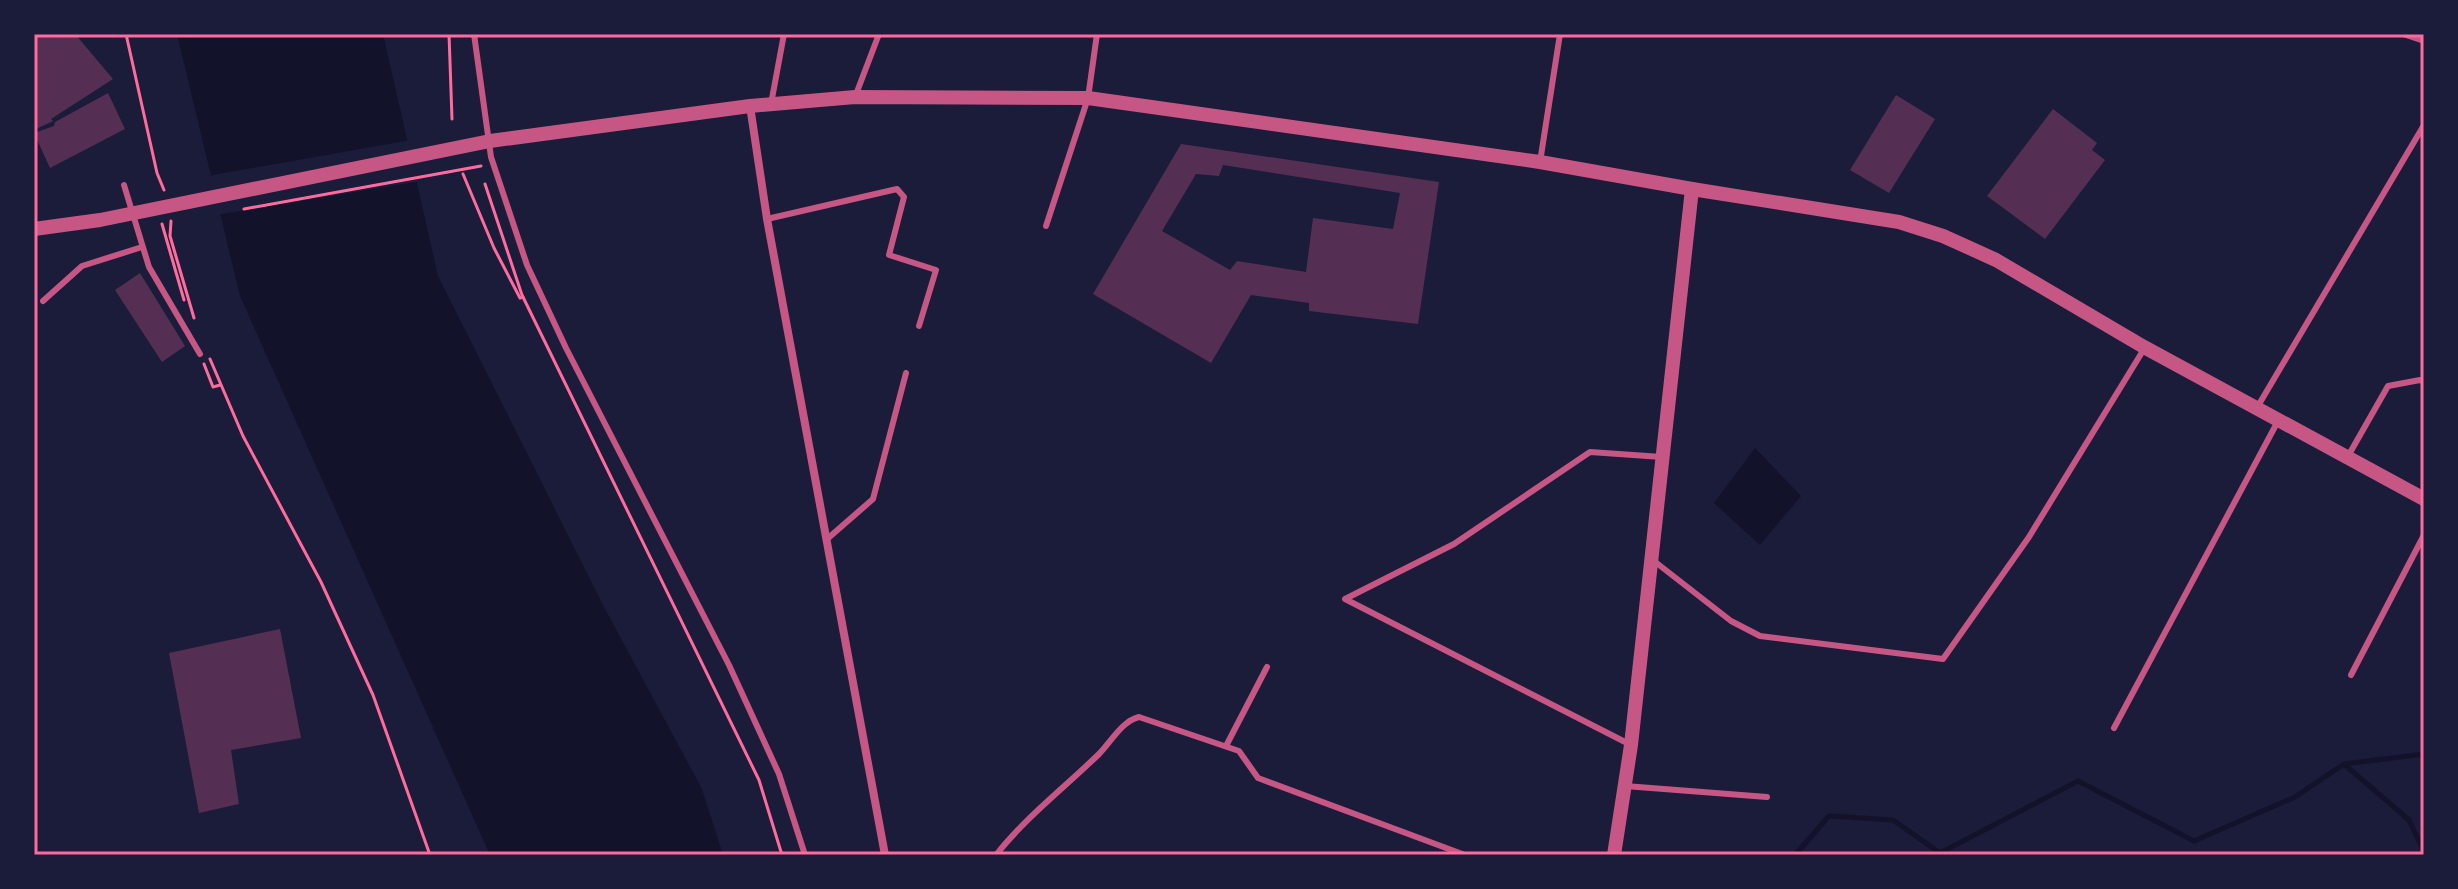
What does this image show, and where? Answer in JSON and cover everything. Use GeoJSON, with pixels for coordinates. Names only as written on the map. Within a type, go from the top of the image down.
{"type":"FeatureCollection","features":[{"type":"Feature","properties":{"kind":"street"},"geometry":{"type":"LineString","coordinates":[[34,229],[100,220],[490,141],[750,106],[855,97],[1088,98],[1540,162],[1899,222],[1943,236],[1996,260],[2144,347],[2424,499]]}},
{"type":"Feature","properties":{"kind":"street"},"geometry":{"type":"LineString","coordinates":[[750,106],[767,219],[885,855]]}},
{"type":"Feature","properties":{"kind":"street"},"geometry":{"type":"LineString","coordinates":[[1614,855],[1631,745],[1692,189]]}},
{"type":"Feature","properties":{"kind":"lane"},"geometry":{"type":"LineString","coordinates":[[474,34],[491,157],[527,265],[566,348],[729,665],[779,774],[805,855]]}},
{"type":"Feature","properties":{"kind":"lane"},"geometry":{"type":"LineString","coordinates":[[771,104],[784,34]]}},
{"type":"Feature","properties":{"kind":"lane"},"geometry":{"type":"LineString","coordinates":[[855,97],[879,34]]}},
{"type":"Feature","properties":{"kind":"lane"},"geometry":{"type":"LineString","coordinates":[[1046,226],[1088,98],[1097,34]]}},
{"type":"Feature","properties":{"kind":"lane"},"geometry":{"type":"LineString","coordinates":[[1540,162],[1560,34]]}},
{"type":"Feature","properties":{"kind":"lane"},"geometry":{"type":"LineString","coordinates":[[2403,34],[2424,41]]}},
{"type":"Feature","properties":{"kind":"lane"},"geometry":{"type":"LineString","coordinates":[[2256,409],[2424,125]]}},
{"type":"Feature","properties":{"kind":"lane"},"geometry":{"type":"LineString","coordinates":[[124,185],[149,267],[203,351]]}},
{"type":"Feature","properties":{"kind":"lane"},"geometry":{"type":"LineString","coordinates":[[767,219],[897,189],[904,197],[889,255],[936,270],[919,326]]}},
{"type":"Feature","properties":{"kind":"lane"},"geometry":{"type":"LineString","coordinates":[[43,301],[82,266],[142,247]]}},
{"type":"Feature","properties":{"kind":"lane"},"geometry":{"type":"LineString","coordinates":[[1651,558],[1731,621],[1760,636],[1943,659],[2029,537],[2144,347]]}},
{"type":"Feature","properties":{"kind":"lane"},"geometry":{"type":"LineString","coordinates":[[826,540],[873,499],[906,373]]}},
{"type":"Feature","properties":{"kind":"lane"},"geometry":{"type":"LineString","coordinates":[[2347,458],[2388,386],[2420,380],[2424,382]]}},
{"type":"Feature","properties":{"kind":"lane"},"geometry":{"type":"LineString","coordinates":[[2114,728],[2278,421]]}},
{"type":"Feature","properties":{"kind":"lane"},"geometry":{"type":"LineString","coordinates":[[1631,745],[1345,599],[1454,544],[1590,452],[1663,457]]}},
{"type":"Feature","properties":{"kind":"lane"},"geometry":{"type":"LineString","coordinates":[[2351,675],[2424,535]]}},
{"type":"Feature","properties":{"kind":"lane"},"geometry":{"type":"LineString","coordinates":[[1226,746],[1267,667]]}},
{"type":"Feature","properties":{"kind":"lane"},"geometry":{"type":"LineString","coordinates":[[996,855],[1014,832],[1099,754],[1130,719],[1139,717],[1239,751],[1258,778],[1465,855]]}},
{"type":"Feature","properties":{"kind":"lane"},"geometry":{"type":"LineString","coordinates":[[1625,786],[1767,797]]}},
{"type":"Feature","properties":{"kind":"path"},"geometry":{"type":"LineString","coordinates":[[126,34],[157,173]]}},
{"type":"Feature","properties":{"kind":"path"},"geometry":{"type":"LineString","coordinates":[[449,34],[452,119]]}},
{"type":"Feature","properties":{"kind":"path"},"geometry":{"type":"LineString","coordinates":[[237,210],[482,165]]}},
{"type":"Feature","properties":{"kind":"path"},"geometry":{"type":"LineString","coordinates":[[463,174],[494,248],[520,298],[523,297]]}},
{"type":"Feature","properties":{"kind":"path"},"geometry":{"type":"LineString","coordinates":[[485,181],[523,297],[759,780],[782,855]]}},
{"type":"Feature","properties":{"kind":"path"},"geometry":{"type":"LineString","coordinates":[[170,236],[196,323],[190,320],[161,224],[176,222]]}},
{"type":"Feature","properties":{"kind":"path"},"geometry":{"type":"LineString","coordinates":[[203,351],[213,387],[220,385]]}},
{"type":"Feature","properties":{"kind":"path"},"geometry":{"type":"LineString","coordinates":[[203,351],[243,436],[321,582],[373,695],[430,855]]}},
{"type":"Feature","properties":{"kind":"shaded area"},"geometry":{"type":"Polygon","coordinates":[[[177,34],[383,34],[438,276],[604,607],[702,789],[723,855],[490,855],[240,296],[177,34]]]}},
{"type":"Feature","properties":{"kind":"shaded area"},"geometry":{"type":"Polygon","coordinates":[[[1755,448],[1801,496],[1760,545],[1714,503],[1755,448]]]}},
{"type":"Feature","properties":{"kind":"pier"},"geometry":{"type":"Polygon","coordinates":[[[411,140],[421,181],[216,215],[207,176],[411,140]]]}},
{"type":"Feature","properties":{"kind":"building"},"geometry":{"type":"Polygon","coordinates":[[[34,34],[75,34],[113,79],[51,119],[53,121],[34,130],[34,34]]]}},
{"type":"Feature","properties":{"kind":"building"},"geometry":{"type":"Polygon","coordinates":[[[108,93],[125,129],[50,168],[34,133],[54,126],[55,122],[108,93]]]}},
{"type":"Feature","properties":{"kind":"building"},"geometry":{"type":"Polygon","coordinates":[[[1896,95],[1935,119],[1889,193],[1850,170],[1896,95]]]}},
{"type":"Feature","properties":{"kind":"building"},"geometry":{"type":"Polygon","coordinates":[[[2053,109],[2097,143],[2092,150],[2105,160],[2045,239],[1987,196],[2053,109]]]}},
{"type":"Feature","properties":{"kind":"building"},"geometry":{"type":"Polygon","coordinates":[[[1181,144],[1439,182],[1418,324],[1309,311],[1309,303],[1251,295],[1211,363],[1093,294],[1181,144]],[[1223,165],[1219,176],[1196,174],[1162,231],[1230,270],[1237,261],[1306,272],[1313,218],[1393,229],[1400,193],[1223,165]]]}},
{"type":"Feature","properties":{"kind":"building"},"geometry":{"type":"Polygon","coordinates":[[[140,273],[185,346],[162,362],[115,290],[140,273]]]}},
{"type":"Feature","properties":{"kind":"building"},"geometry":{"type":"Polygon","coordinates":[[[280,629],[301,738],[231,750],[239,804],[199,813],[169,653],[280,629]]]}},
{"type":"Feature","properties":{"kind":"waterway"},"geometry":{"type":"LineString","coordinates":[[1795,855],[1829,816],[1893,820],[1940,853],[2078,781],[2194,841],[2295,797],[2344,764],[2424,754]]}},
{"type":"Feature","properties":{"kind":"waterway"},"geometry":{"type":"LineString","coordinates":[[2345,765],[2409,820],[2424,852]]}}]}
